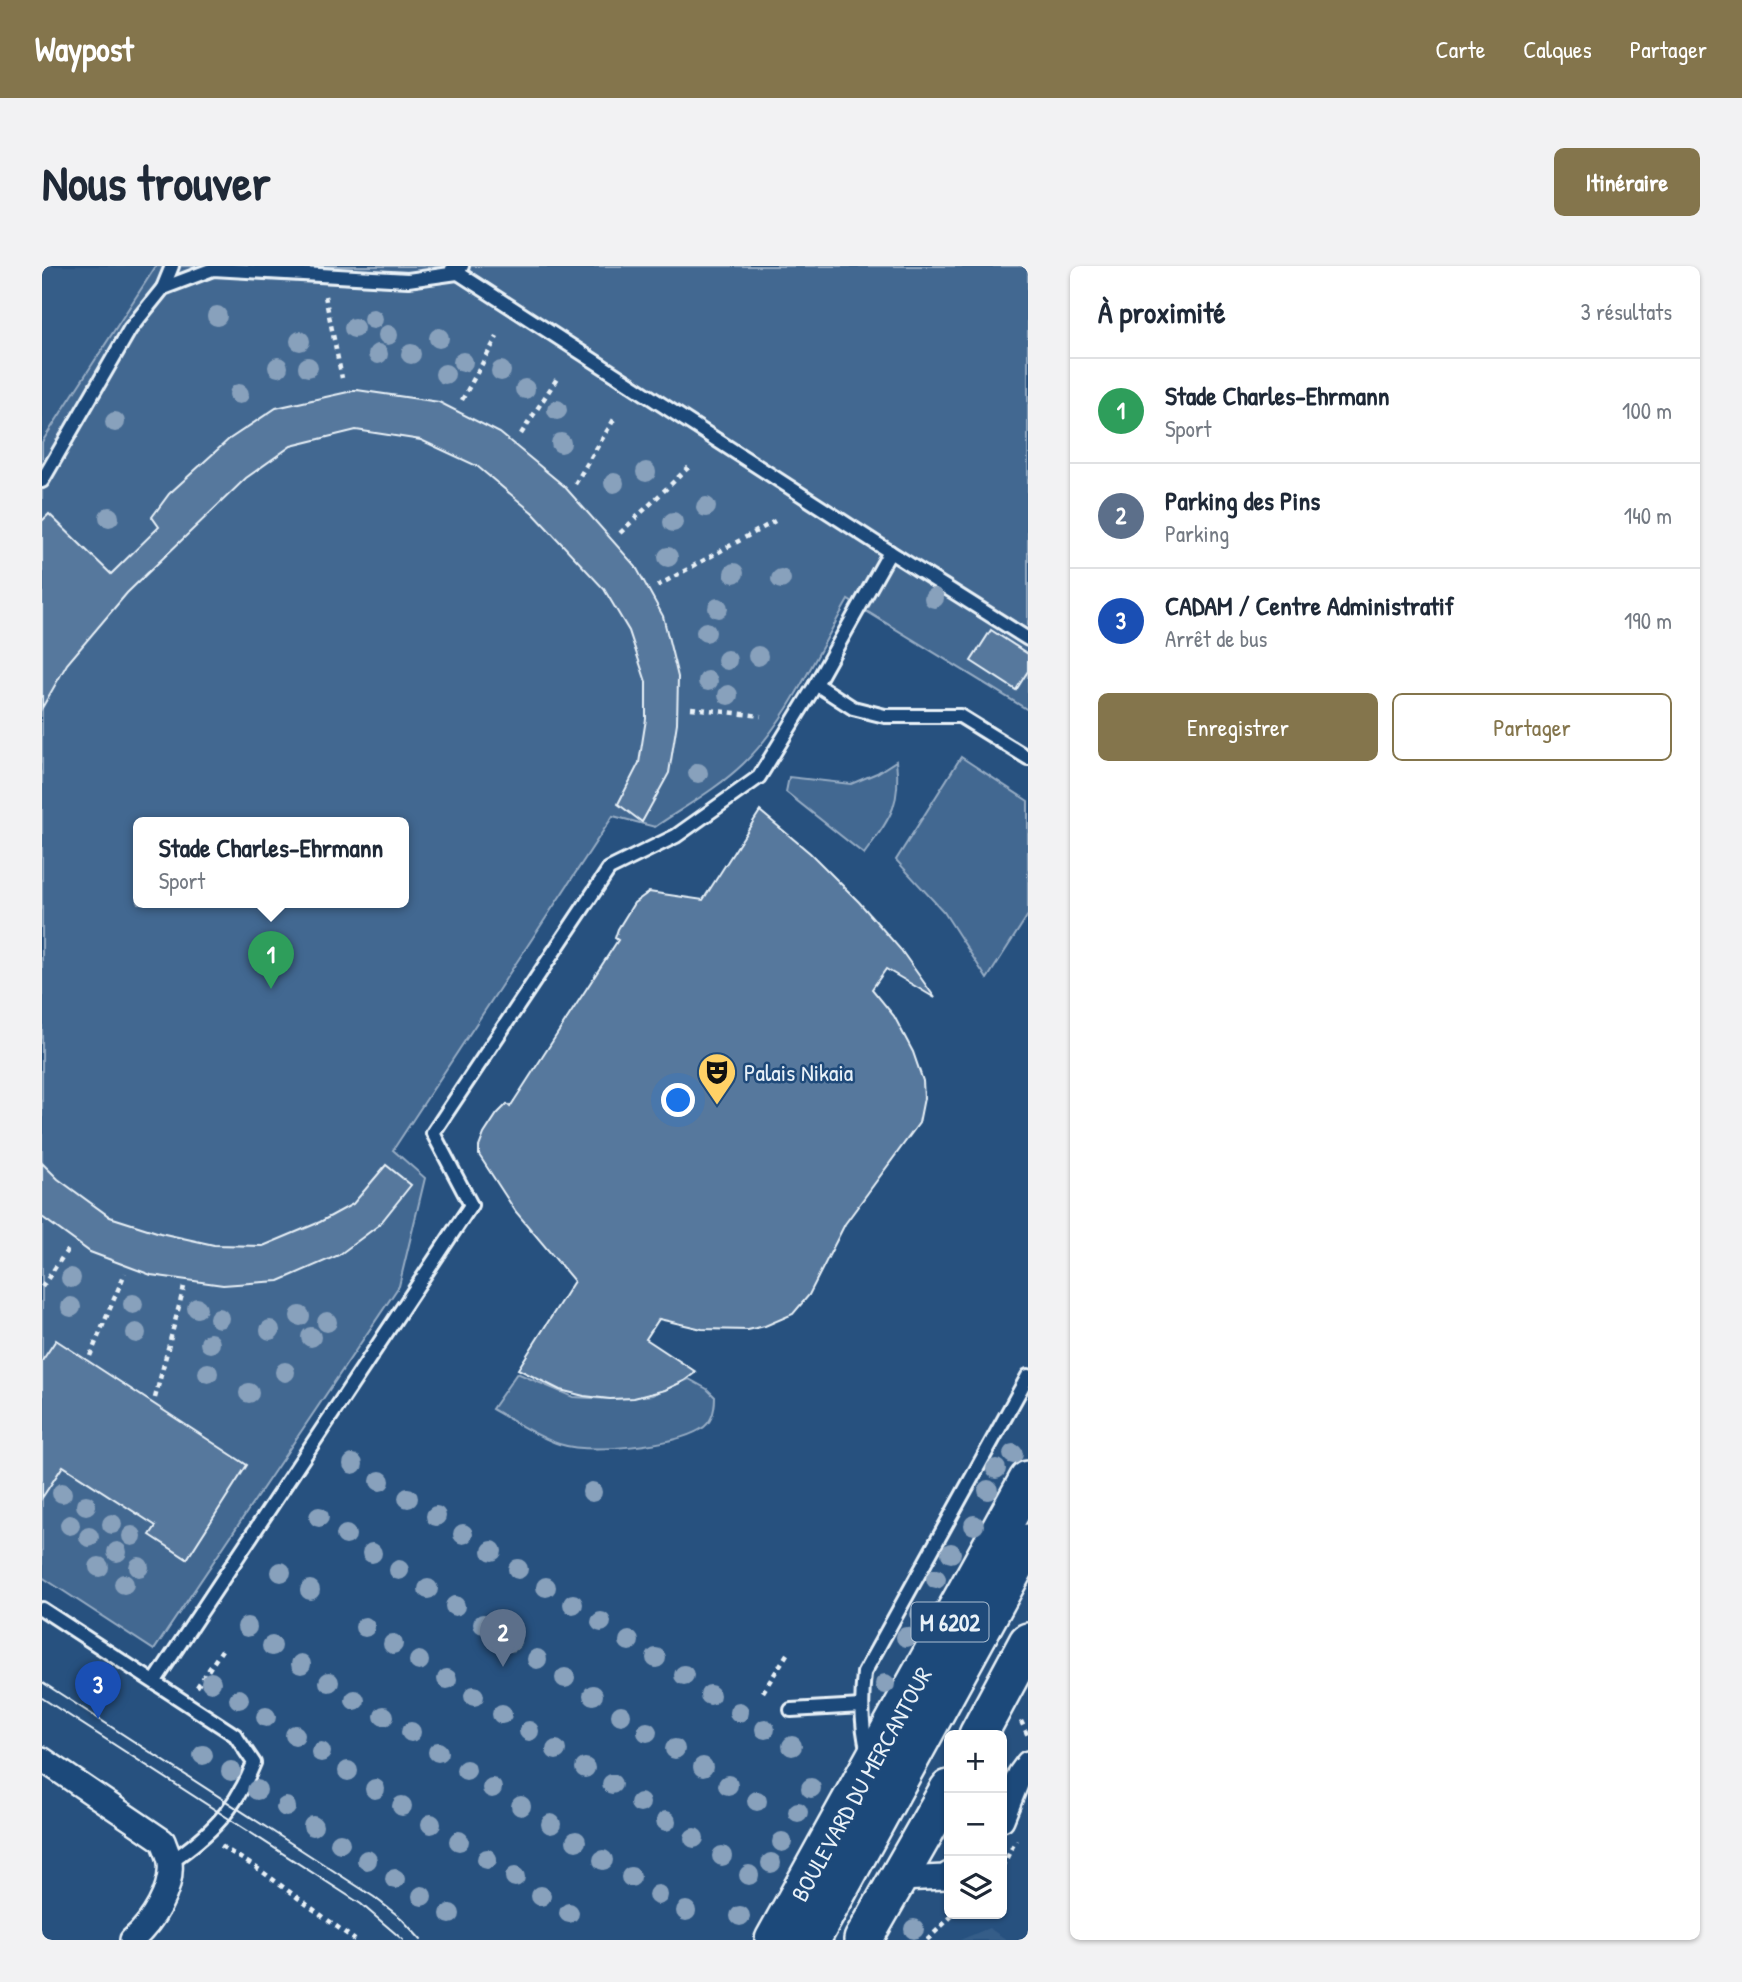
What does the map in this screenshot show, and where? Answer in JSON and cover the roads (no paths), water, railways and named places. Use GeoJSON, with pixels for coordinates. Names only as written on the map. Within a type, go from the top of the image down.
{"type":"FeatureCollection","features":[{"type":"Feature","properties":{"kind":"main road","name":"BOULEVARD DU MERCANTOUR"},"geometry":{"type":"LineString","coordinates":[[774,1940],[1028,1480]]}},
{"type":"Feature","properties":{"kind":"main road","name":"BOULEVARD DU MERCANTOUR"},"geometry":{"type":"LineString","coordinates":[[811,1940],[1028,1543]]}},
{"type":"Feature","properties":{"kind":"main road","name":"M 6202"},"geometry":{"type":"LineString","coordinates":[[835,1940],[1028,1590]]}},
{"type":"Feature","properties":{"kind":"main road","name":"M 6202"},"geometry":{"type":"LineString","coordinates":[[981,1730],[1028,1642]]}},
{"type":"Feature","properties":{"kind":"main road"},"geometry":{"type":"LineString","coordinates":[[863,1940],[947,1793]]}},
{"type":"Feature","properties":{"kind":"street"},"geometry":{"type":"LineString","coordinates":[[42,1759],[163,1841],[170,1862],[167,1887],[142,1936]]}},
{"type":"Feature","properties":{"kind":"street"},"geometry":{"type":"LineString","coordinates":[[1007,1806],[1020,1774],[1028,1763]]}},
{"type":"Feature","properties":{"kind":"street"},"geometry":{"type":"LineString","coordinates":[[900,1879],[944,1877]]}},
{"type":"Feature","properties":{"kind":"lane"},"geometry":{"type":"LineString","coordinates":[[42,481],[130,329],[163,288],[172,266]]}},
{"type":"Feature","properties":{"kind":"lane"},"geometry":{"type":"LineString","coordinates":[[163,288],[213,269],[408,279],[455,268],[1028,639]]}},
{"type":"Feature","properties":{"kind":"lane"},"geometry":{"type":"LineString","coordinates":[[155,1681],[471,1205],[433,1133],[609,869],[676,836],[759,777],[817,684],[890,552]]}},
{"type":"Feature","properties":{"kind":"lane"},"geometry":{"type":"LineString","coordinates":[[817,684],[853,708],[885,716],[960,716],[1028,758]]}},
{"type":"Feature","properties":{"kind":"lane"},"geometry":{"type":"LineString","coordinates":[[872,1765],[863,1733],[863,1674],[1028,1376]]}},
{"type":"Feature","properties":{"kind":"lane"},"geometry":{"type":"LineString","coordinates":[[42,1609],[235,1735],[254,1763],[225,1816],[206,1836],[170,1862]]}},
{"type":"Feature","properties":{"kind":"lane"},"geometry":{"type":"LineString","coordinates":[[791,1710],[862,1706]]}},
{"type":"Feature","properties":{"kind":"tram line"},"geometry":{"type":"LineString","coordinates":[[42,1682],[374,1897],[401,1918],[421,1940]]}},
{"type":"Feature","properties":{"kind":"tram line"},"geometry":{"type":"LineString","coordinates":[[42,1698],[361,1904],[403,1940]]}},
{"type":"Feature","properties":{"kind":"place","name":"Stade Charles-Ehrmann"},"geometry":{"type":"Point","coordinates":[271,989]}},
{"type":"Feature","properties":{"kind":"place","name":"Palais Nikaia"},"geometry":{"type":"Point","coordinates":[717,1106]}},
{"type":"Feature","properties":{"kind":"place","name":"Parking des Pins"},"geometry":{"type":"Point","coordinates":[503,1667]}},
{"type":"Feature","properties":{"kind":"place","name":"CADAM / Centre Administratif"},"geometry":{"type":"Point","coordinates":[98,1719]}}]}
